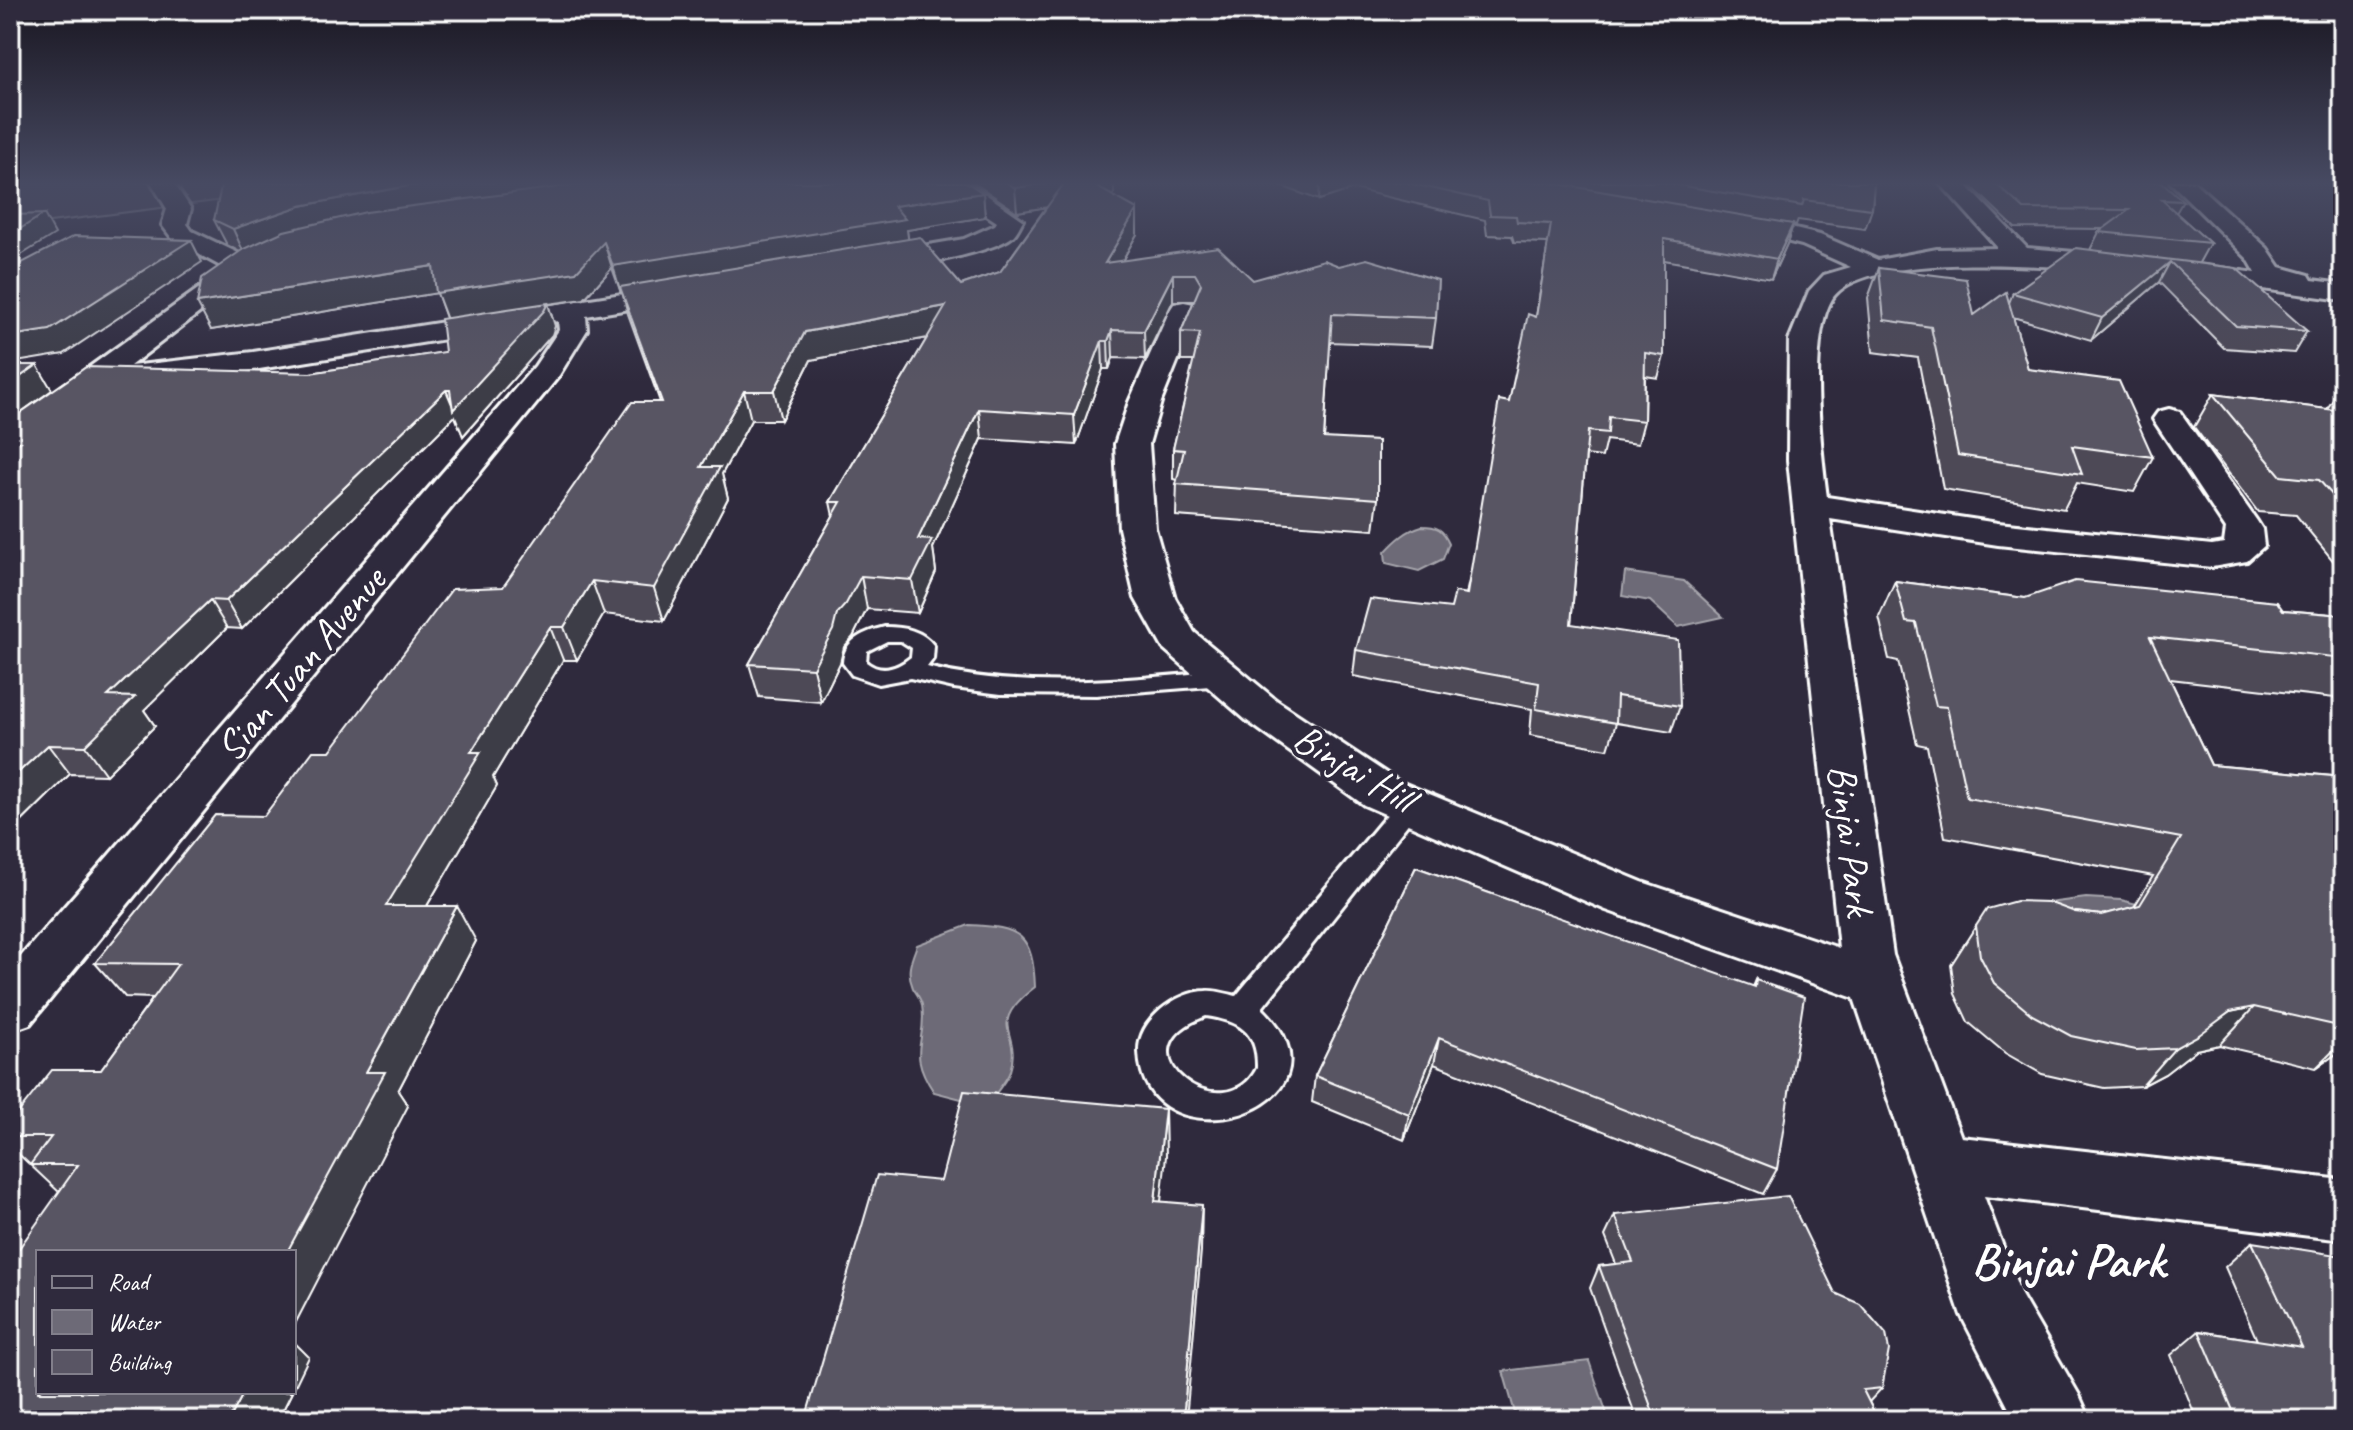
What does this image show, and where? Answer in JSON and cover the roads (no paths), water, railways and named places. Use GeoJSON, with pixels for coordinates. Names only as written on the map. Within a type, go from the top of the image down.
{"type":"FeatureCollection","features":[{"type":"Feature","properties":{"kind":"street"},"geometry":{"type":"LineString","coordinates":[[207,249],[244,268]]}},
{"type":"Feature","properties":{"kind":"street"},"geometry":{"type":"LineString","coordinates":[[848,265],[948,249]]}},
{"type":"Feature","properties":{"kind":"street"},"geometry":{"type":"LineString","coordinates":[[1831,249],[1875,268]]}},
{"type":"Feature","properties":{"kind":"street"},"geometry":{"type":"LineString","coordinates":[[2013,249],[2019,255]]}},
{"type":"Feature","properties":{"kind":"street"},"geometry":{"type":"LineString","coordinates":[[2252,249],[2270,273],[2335,294]]}},
{"type":"Feature","properties":{"kind":"street"},"geometry":{"type":"LineString","coordinates":[[10,439],[244,268],[272,255]]}},
{"type":"Feature","properties":{"kind":"street","name":"Binjai Park"},"geometry":{"type":"LineString","coordinates":[[2054,1420],[1995,1315],[1876,983],[1864,940],[1805,460],[1804,340],[1819,297],[1834,281],[1875,268],[1937,257],[2019,255],[2160,268],[2335,294]]}},
{"type":"Feature","properties":{"kind":"street"},"geometry":{"type":"LineString","coordinates":[[95,379],[212,367],[709,288]]}},
{"type":"Feature","properties":{"kind":"street","name":"Binjai Hill"},"geometry":{"type":"LineString","coordinates":[[1184,310],[1145,402],[1132,444],[1137,528],[1155,598],[1178,639],[1261,710],[1381,793],[1624,896],[1876,983]]}},
{"type":"Feature","properties":{"kind":"street","name":"Sian Tuan Avenue"},"geometry":{"type":"LineString","coordinates":[[10,1008],[547,371],[573,330],[572,311]]}},
{"type":"Feature","properties":{"kind":"street"},"geometry":{"type":"LineString","coordinates":[[1810,505],[1998,534],[2103,546],[2212,556],[2234,553],[2245,546],[2244,529],[2169,419]]}},
{"type":"Feature","properties":{"kind":"street"},"geometry":{"type":"LineString","coordinates":[[1943,1163],[2343,1210]]}},
{"type":"Feature","properties":{"kind":"lane"},"geometry":{"type":"LineString","coordinates":[[908,670],[968,683],[1039,688],[1139,686],[1223,678]]}},
{"type":"Feature","properties":{"kind":"lane"},"geometry":{"type":"LineString","coordinates":[[1243,1010],[1409,805]]}},
{"type":"Feature","properties":{"kind":"water"},"geometry":{"type":"Polygon","coordinates":[[[1422,526],[1436,528],[1444,534],[1449,543],[1443,559],[1419,571],[1386,563],[1385,552],[1407,533],[1422,526]]]}},
{"type":"Feature","properties":{"kind":"water"},"geometry":{"type":"Polygon","coordinates":[[[1625,572],[1684,581],[1723,617],[1678,627],[1650,601],[1622,596],[1625,572]]]}},
{"type":"Feature","properties":{"kind":"water"},"geometry":{"type":"Polygon","coordinates":[[[2086,898],[2121,900],[2164,911],[2006,924],[2033,905],[2086,898]]]}},
{"type":"Feature","properties":{"kind":"water"},"geometry":{"type":"Polygon","coordinates":[[[969,925],[1001,928],[1020,937],[1031,955],[1035,987],[1011,1011],[1008,1020],[1013,1057],[1006,1079],[997,1092],[965,1100],[934,1092],[925,1078],[919,1056],[922,1005],[913,988],[910,971],[917,945],[969,925]]]}},
{"type":"Feature","properties":{"kind":"water"},"geometry":{"type":"Polygon","coordinates":[[[1589,1361],[1609,1420],[1517,1420],[1503,1371],[1589,1361]]]}},
{"type":"Feature","properties":{"kind":"district","name":"Binjai Park"},"geometry":{"type":"Point","coordinates":[2068,1260]}}]}
